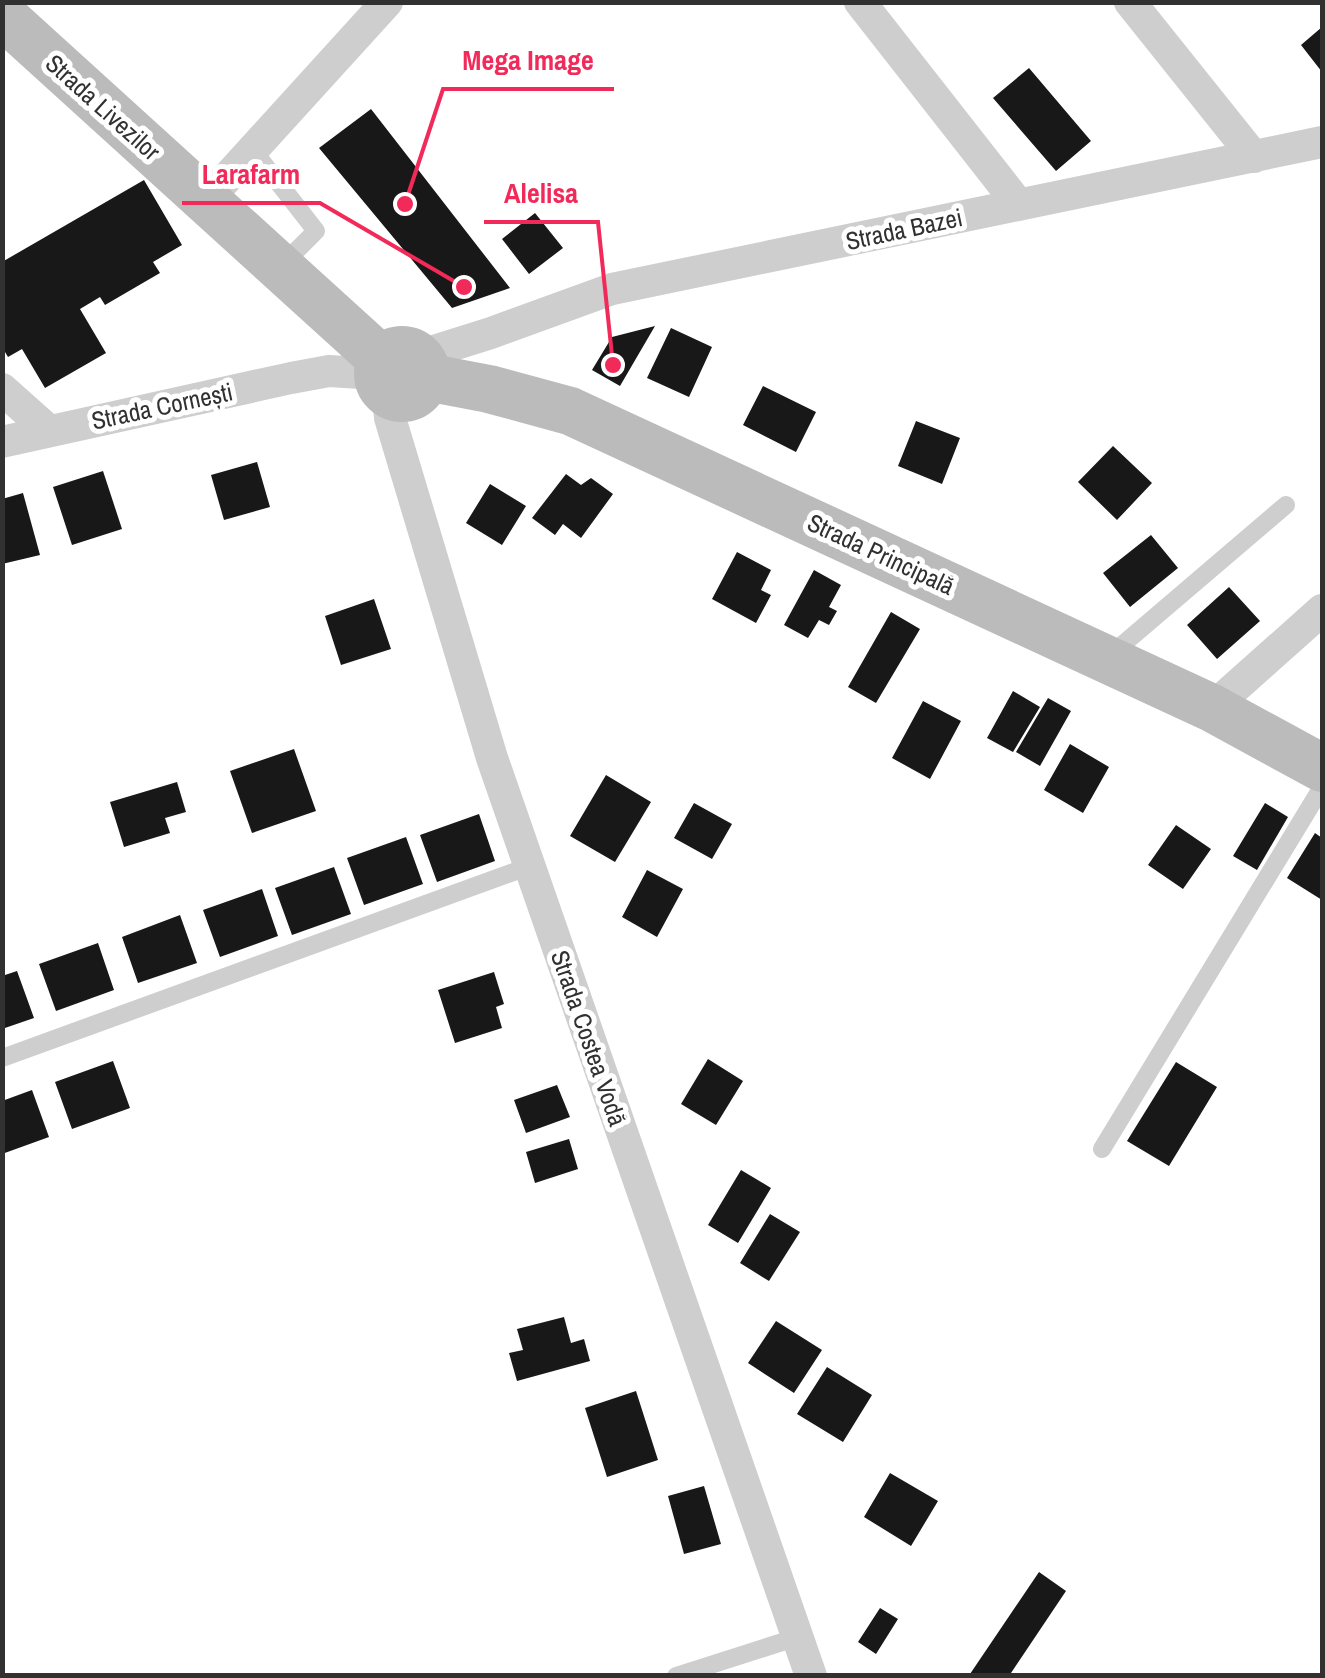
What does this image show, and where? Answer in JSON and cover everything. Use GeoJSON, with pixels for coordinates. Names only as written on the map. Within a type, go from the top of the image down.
{"type":"FeatureCollection","features":[{"type":"Feature","properties":{"kind":"street"},"geometry":{"type":"LineString","coordinates":[[206,201],[387,2]]}},
{"type":"Feature","properties":{"kind":"street"},"geometry":{"type":"LineString","coordinates":[[860,2],[1020,205]]}},
{"type":"Feature","properties":{"kind":"street"},"geometry":{"type":"LineString","coordinates":[[1130,2],[1254,157]]}},
{"type":"Feature","properties":{"kind":"street","name":"Strada Livezilor"},"geometry":{"type":"LineString","coordinates":[[2,15],[398,372]]}},
{"type":"Feature","properties":{"kind":"street","name":"Strada Bazei"},"geometry":{"type":"LineString","coordinates":[[398,372],[612,289],[1322,142]]}},
{"type":"Feature","properties":{"kind":"street"},"geometry":{"type":"LineString","coordinates":[[323,372],[338,359],[343,342],[334,316]]}},
{"type":"Feature","properties":{"kind":"street"},"geometry":{"type":"LineString","coordinates":[[489,388],[474,369],[475,353],[492,333]]}},
{"type":"Feature","properties":{"kind":"street","name":"Strada Cornești"},"geometry":{"type":"LineString","coordinates":[[2,442],[323,372],[398,372]]}},
{"type":"Feature","properties":{"kind":"street","name":"Strada Principală"},"geometry":{"type":"LineString","coordinates":[[398,372],[489,388],[570,411],[1107,658],[1212,708],[1319,766]]}},
{"type":"Feature","properties":{"kind":"street","name":"Strada Costea Vodă"},"geometry":{"type":"LineString","coordinates":[[398,372],[390,418],[492,758],[811,1676]]}},
{"type":"Feature","properties":{"kind":"street"},"geometry":{"type":"LineString","coordinates":[[2,389],[48,430]]}},
{"type":"Feature","properties":{"kind":"street"},"geometry":{"type":"LineString","coordinates":[[1212,708],[1322,610]]}},
{"type":"Feature","properties":{"kind":"lane"},"geometry":{"type":"LineString","coordinates":[[252,150],[316,231],[280,268]]}},
{"type":"Feature","properties":{"kind":"lane"},"geometry":{"type":"LineString","coordinates":[[1107,658],[1286,504]]}},
{"type":"Feature","properties":{"kind":"lane"},"geometry":{"type":"LineString","coordinates":[[1102,1150],[1319,766]]}},
{"type":"Feature","properties":{"kind":"lane"},"geometry":{"type":"LineString","coordinates":[[2,1058],[530,866]]}},
{"type":"Feature","properties":{"kind":"lane"},"geometry":{"type":"LineString","coordinates":[[676,1676],[798,1637]]}},
{"type":"Feature","properties":{"kind":"building"},"geometry":{"type":"Polygon","coordinates":[[[1322,27],[1322,72],[1301,45],[1322,27]]]}},
{"type":"Feature","properties":{"kind":"building"},"geometry":{"type":"Polygon","coordinates":[[[1029,68],[1091,141],[1056,171],[993,98],[1029,68]]]}},
{"type":"Feature","properties":{"kind":"building"},"geometry":{"type":"Polygon","coordinates":[[[371,109],[510,288],[452,308],[319,148],[371,109]]]}},
{"type":"Feature","properties":{"kind":"building"},"geometry":{"type":"Polygon","coordinates":[[[144,180],[182,245],[153,262],[160,273],[105,305],[100,297],[80,309],[106,353],[45,388],[22,349],[8,357],[2,347],[2,262],[144,180]]]}},
{"type":"Feature","properties":{"kind":"building"},"geometry":{"type":"Polygon","coordinates":[[[535,213],[563,248],[529,274],[502,239],[535,213]]]}},
{"type":"Feature","properties":{"kind":"building"},"geometry":{"type":"Polygon","coordinates":[[[655,326],[620,386],[592,370],[612,337],[655,326]]]}},
{"type":"Feature","properties":{"kind":"building"},"geometry":{"type":"Polygon","coordinates":[[[671,328],[712,347],[689,397],[647,378],[671,328]]]}},
{"type":"Feature","properties":{"kind":"building"},"geometry":{"type":"Polygon","coordinates":[[[763,386],[816,412],[796,452],[743,425],[763,386]]]}},
{"type":"Feature","properties":{"kind":"building"},"geometry":{"type":"Polygon","coordinates":[[[916,421],[960,438],[942,484],[898,466],[916,421]]]}},
{"type":"Feature","properties":{"kind":"building"},"geometry":{"type":"Polygon","coordinates":[[[1113,446],[1152,483],[1117,520],[1078,482],[1113,446]]]}},
{"type":"Feature","properties":{"kind":"building"},"geometry":{"type":"Polygon","coordinates":[[[257,462],[270,507],[224,520],[211,475],[257,462]]]}},
{"type":"Feature","properties":{"kind":"building"},"geometry":{"type":"Polygon","coordinates":[[[103,471],[122,529],[72,545],[53,487],[103,471]]]}},
{"type":"Feature","properties":{"kind":"building"},"geometry":{"type":"Polygon","coordinates":[[[566,474],[581,485],[591,478],[613,494],[581,538],[563,524],[555,535],[532,518],[566,474]]]}},
{"type":"Feature","properties":{"kind":"building"},"geometry":{"type":"Polygon","coordinates":[[[490,484],[526,506],[502,545],[466,523],[490,484]]]}},
{"type":"Feature","properties":{"kind":"building"},"geometry":{"type":"Polygon","coordinates":[[[23,493],[40,555],[2,564],[2,499],[23,493]]]}},
{"type":"Feature","properties":{"kind":"building"},"geometry":{"type":"Polygon","coordinates":[[[1151,535],[1178,568],[1130,607],[1103,573],[1151,535]]]}},
{"type":"Feature","properties":{"kind":"building"},"geometry":{"type":"Polygon","coordinates":[[[737,552],[771,570],[761,590],[771,595],[756,623],[712,599],[737,552]]]}},
{"type":"Feature","properties":{"kind":"building"},"geometry":{"type":"Polygon","coordinates":[[[814,570],[841,585],[829,607],[837,611],[829,625],[819,620],[808,638],[784,625],[814,570]]]}},
{"type":"Feature","properties":{"kind":"building"},"geometry":{"type":"Polygon","coordinates":[[[1229,587],[1260,621],[1217,659],[1187,625],[1229,587]]]}},
{"type":"Feature","properties":{"kind":"building"},"geometry":{"type":"Polygon","coordinates":[[[374,599],[391,649],[341,665],[325,616],[374,599]]]}},
{"type":"Feature","properties":{"kind":"building"},"geometry":{"type":"Polygon","coordinates":[[[891,612],[920,629],[876,703],[848,687],[891,612]]]}},
{"type":"Feature","properties":{"kind":"building"},"geometry":{"type":"Polygon","coordinates":[[[1013,691],[1040,707],[1013,752],[987,738],[1013,691]]]}},
{"type":"Feature","properties":{"kind":"building"},"geometry":{"type":"Polygon","coordinates":[[[1048,698],[1071,711],[1040,766],[1016,752],[1048,698]]]}},
{"type":"Feature","properties":{"kind":"building"},"geometry":{"type":"Polygon","coordinates":[[[923,701],[961,721],[930,779],[892,758],[923,701]]]}},
{"type":"Feature","properties":{"kind":"building"},"geometry":{"type":"Polygon","coordinates":[[[1070,744],[1109,767],[1083,813],[1044,790],[1070,744]]]}},
{"type":"Feature","properties":{"kind":"building"},"geometry":{"type":"Polygon","coordinates":[[[294,749],[316,811],[252,833],[230,771],[294,749]]]}},
{"type":"Feature","properties":{"kind":"building"},"geometry":{"type":"Polygon","coordinates":[[[606,775],[651,802],[615,862],[570,836],[606,775]]]}},
{"type":"Feature","properties":{"kind":"building"},"geometry":{"type":"Polygon","coordinates":[[[177,782],[186,812],[165,818],[170,833],[124,847],[110,802],[177,782]]]}},
{"type":"Feature","properties":{"kind":"building"},"geometry":{"type":"Polygon","coordinates":[[[694,803],[732,824],[712,859],[674,838],[694,803]]]}},
{"type":"Feature","properties":{"kind":"building"},"geometry":{"type":"Polygon","coordinates":[[[1265,803],[1288,817],[1257,870],[1233,856],[1265,803]]]}},
{"type":"Feature","properties":{"kind":"building"},"geometry":{"type":"Polygon","coordinates":[[[479,814],[495,861],[437,882],[420,835],[479,814]]]}},
{"type":"Feature","properties":{"kind":"building"},"geometry":{"type":"Polygon","coordinates":[[[1176,825],[1211,849],[1183,889],[1148,865],[1176,825]]]}},
{"type":"Feature","properties":{"kind":"building"},"geometry":{"type":"Polygon","coordinates":[[[1315,833],[1322,838],[1322,900],[1287,878],[1315,833]]]}},
{"type":"Feature","properties":{"kind":"building"},"geometry":{"type":"Polygon","coordinates":[[[406,837],[423,884],[364,905],[347,858],[406,837]]]}},
{"type":"Feature","properties":{"kind":"building"},"geometry":{"type":"Polygon","coordinates":[[[334,867],[351,914],[292,935],[275,888],[334,867]]]}},
{"type":"Feature","properties":{"kind":"building"},"geometry":{"type":"Polygon","coordinates":[[[647,870],[683,889],[657,937],[622,917],[647,870]]]}},
{"type":"Feature","properties":{"kind":"building"},"geometry":{"type":"Polygon","coordinates":[[[262,889],[278,936],[220,957],[203,910],[262,889]]]}},
{"type":"Feature","properties":{"kind":"building"},"geometry":{"type":"Polygon","coordinates":[[[180,915],[197,963],[138,983],[122,937],[180,915]]]}},
{"type":"Feature","properties":{"kind":"building"},"geometry":{"type":"Polygon","coordinates":[[[98,943],[114,990],[56,1011],[39,964],[98,943]]]}},
{"type":"Feature","properties":{"kind":"building"},"geometry":{"type":"Polygon","coordinates":[[[17,971],[34,1018],[2,1029],[2,976],[17,971]]]}},
{"type":"Feature","properties":{"kind":"building"},"geometry":{"type":"Polygon","coordinates":[[[494,972],[504,1004],[496,1007],[502,1028],[455,1043],[438,990],[494,972]]]}},
{"type":"Feature","properties":{"kind":"building"},"geometry":{"type":"Polygon","coordinates":[[[708,1059],[743,1081],[716,1125],[681,1104],[708,1059]]]}},
{"type":"Feature","properties":{"kind":"building"},"geometry":{"type":"Polygon","coordinates":[[[113,1061],[130,1108],[72,1129],[55,1082],[113,1061]]]}},
{"type":"Feature","properties":{"kind":"building"},"geometry":{"type":"Polygon","coordinates":[[[1176,1062],[1217,1087],[1169,1166],[1127,1141],[1176,1062]]]}},
{"type":"Feature","properties":{"kind":"building"},"geometry":{"type":"Polygon","coordinates":[[[557,1085],[570,1117],[526,1133],[514,1100],[557,1085]]]}},
{"type":"Feature","properties":{"kind":"building"},"geometry":{"type":"Polygon","coordinates":[[[32,1090],[49,1137],[2,1154],[2,1101],[32,1090]]]}},
{"type":"Feature","properties":{"kind":"building"},"geometry":{"type":"Polygon","coordinates":[[[569,1139],[578,1169],[535,1183],[526,1152],[569,1139]]]}},
{"type":"Feature","properties":{"kind":"building"},"geometry":{"type":"Polygon","coordinates":[[[741,1170],[771,1188],[738,1243],[708,1225],[741,1170]]]}},
{"type":"Feature","properties":{"kind":"building"},"geometry":{"type":"Polygon","coordinates":[[[770,1214],[800,1232],[769,1281],[740,1263],[770,1214]]]}},
{"type":"Feature","properties":{"kind":"building"},"geometry":{"type":"Polygon","coordinates":[[[564,1317],[571,1343],[584,1339],[590,1361],[517,1381],[509,1353],[523,1350],[517,1329],[564,1317]]]}},
{"type":"Feature","properties":{"kind":"building"},"geometry":{"type":"Polygon","coordinates":[[[776,1321],[822,1350],[794,1393],[748,1363],[776,1321]]]}},
{"type":"Feature","properties":{"kind":"building"},"geometry":{"type":"Polygon","coordinates":[[[827,1367],[872,1395],[843,1442],[797,1414],[827,1367]]]}},
{"type":"Feature","properties":{"kind":"building"},"geometry":{"type":"Polygon","coordinates":[[[636,1391],[658,1460],[607,1477],[585,1408],[636,1391]]]}},
{"type":"Feature","properties":{"kind":"building"},"geometry":{"type":"Polygon","coordinates":[[[890,1473],[938,1501],[911,1546],[864,1517],[890,1473]]]}},
{"type":"Feature","properties":{"kind":"building"},"geometry":{"type":"Polygon","coordinates":[[[704,1486],[721,1544],[684,1554],[668,1496],[704,1486]]]}},
{"type":"Feature","properties":{"kind":"building"},"geometry":{"type":"Polygon","coordinates":[[[1039,1572],[1066,1591],[1009,1676],[973,1676],[970,1674],[1039,1572]]]}},
{"type":"Feature","properties":{"kind":"building"},"geometry":{"type":"Polygon","coordinates":[[[880,1608],[898,1619],[876,1654],[858,1642],[880,1608]]]}},
{"type":"Feature","properties":{"kind":"place","name":"Mega Image"},"geometry":{"type":"Point","coordinates":[405,204]}},
{"type":"Feature","properties":{"kind":"place","name":"Larafarm"},"geometry":{"type":"Point","coordinates":[464,287]}},
{"type":"Feature","properties":{"kind":"place","name":"Alelisa"},"geometry":{"type":"Point","coordinates":[613,365]}}]}
